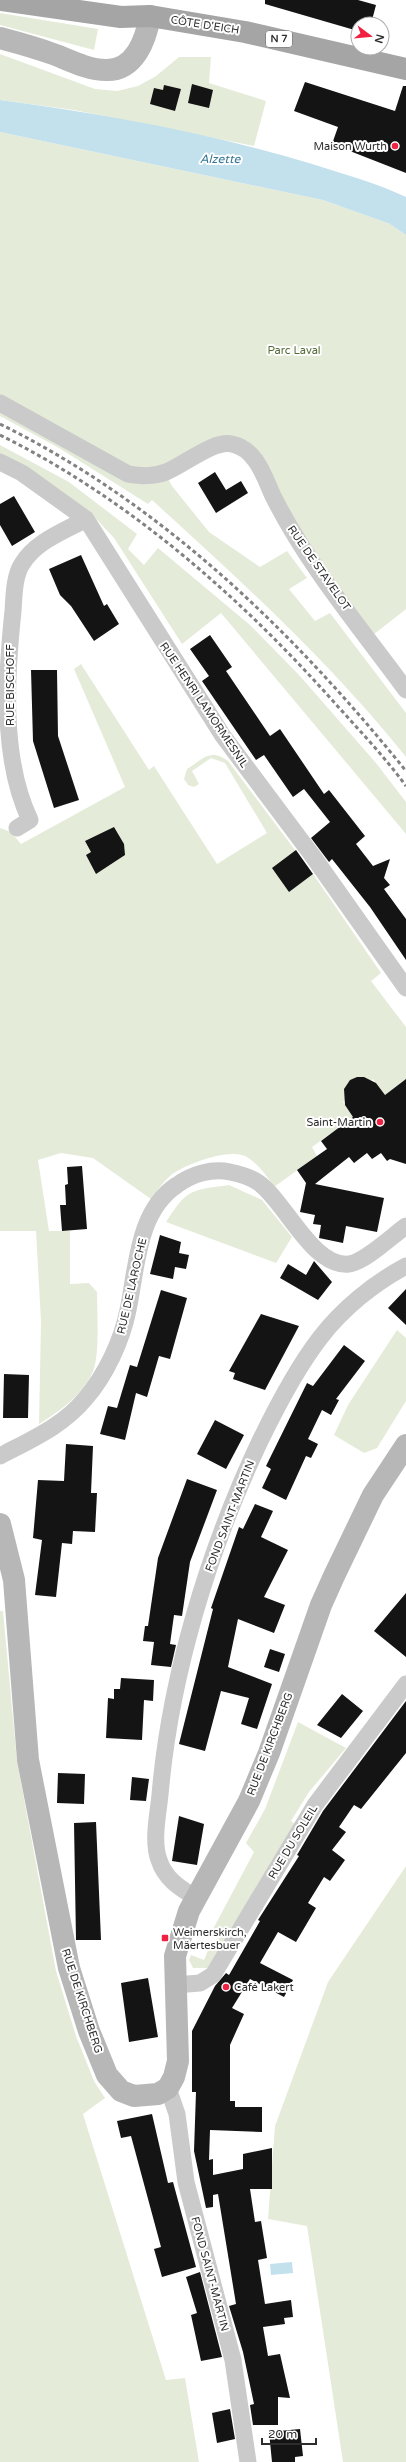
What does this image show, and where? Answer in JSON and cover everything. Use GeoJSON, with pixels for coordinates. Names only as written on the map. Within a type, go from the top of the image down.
{"type":"FeatureCollection","features":[{"type":"Feature","properties":{"kind":"main road","name":"CÔTE D'EICH"},"geometry":{"type":"LineString","coordinates":[[2,0],[121,17],[150,16],[253,33],[406,69]]}},
{"type":"Feature","properties":{"kind":"main road"},"geometry":{"type":"LineString","coordinates":[[0,38],[32,47],[90,68],[107,71],[124,65],[137,54],[147,36],[150,16]]}},
{"type":"Feature","properties":{"kind":"main road","name":"RUE DE KIRCHBERG"},"geometry":{"type":"LineString","coordinates":[[0,1524],[14,1580],[28,1760],[69,1968],[89,2031],[107,2075],[121,2091],[134,2096],[158,2094],[168,2088],[174,2077],[179,2046],[175,1985],[176,1947],[196,1898],[248,1801],[266,1760],[321,1604],[372,1495],[406,1445]]}},
{"type":"Feature","properties":{"kind":"street","name":"RUE DE STAVELOT"},"geometry":{"type":"LineString","coordinates":[[0,403],[128,474],[147,477],[165,473],[181,466],[215,445],[231,443],[246,450],[257,461],[291,532],[406,690]]}},
{"type":"Feature","properties":{"kind":"street","name":"RUE HENRI LAMORMESNIL"},"geometry":{"type":"LineString","coordinates":[[0,462],[22,473],[86,519],[223,736],[312,855],[406,988]]}},
{"type":"Feature","properties":{"kind":"street","name":"RUE BISCHOFF"},"geometry":{"type":"LineString","coordinates":[[17,828],[30,820],[23,805],[13,761],[8,711],[8,660],[15,589],[21,565],[33,548],[86,519]]}},
{"type":"Feature","properties":{"kind":"street","name":"RUE DE LAROCHE"},"geometry":{"type":"LineString","coordinates":[[0,1456],[61,1423],[85,1399],[103,1374],[119,1340],[128,1310],[134,1267],[144,1234],[156,1206],[176,1185],[198,1174],[222,1170],[244,1175],[259,1183],[270,1194],[322,1256],[337,1264],[351,1264],[364,1257],[406,1226]]}},
{"type":"Feature","properties":{"kind":"street","name":"FOND SAINT-MARTIN"},"geometry":{"type":"LineString","coordinates":[[196,1898],[169,1880],[159,1860],[157,1838],[163,1762],[178,1687],[197,1606],[214,1551],[245,1474],[278,1404],[320,1338],[363,1295],[389,1276],[406,1266]]}},
{"type":"Feature","properties":{"kind":"street","name":"RUE DU SOLEIL"},"geometry":{"type":"LineString","coordinates":[[175,1985],[200,1983],[213,1974],[315,1805],[406,1684]]}},
{"type":"Feature","properties":{"kind":"street","name":"FOND SAINT-MARTIN"},"geometry":{"type":"LineString","coordinates":[[168,2088],[178,2114],[186,2182],[233,2360],[248,2462]]}},
{"type":"Feature","properties":{"kind":"green space"},"geometry":{"type":"Polygon","coordinates":[[[0,13],[98,29],[94,50],[0,25],[0,13]]]}},
{"type":"Feature","properties":{"kind":"green space"},"geometry":{"type":"Polygon","coordinates":[[[0,54],[95,89],[117,91],[138,86],[156,76],[179,57],[211,57],[209,83],[266,101],[254,146],[74,110],[0,100],[0,54]]]}},
{"type":"Feature","properties":{"kind":"green space","name":"Parc Laval"},"geometry":{"type":"Polygon","coordinates":[[[0,132],[323,200],[390,224],[406,235],[406,609],[368,639],[257,461],[231,443],[165,473],[172,486],[209,532],[260,567],[287,551],[307,578],[289,589],[315,621],[330,613],[406,713],[406,757],[347,688],[316,656],[252,592],[152,500],[148,504],[59,448],[0,416],[0,132]]]}},
{"type":"Feature","properties":{"kind":"green space"},"geometry":{"type":"Polygon","coordinates":[[[0,445],[69,482],[137,534],[128,549],[144,565],[158,548],[250,625],[300,676],[376,763],[406,802],[406,834],[221,613],[182,644],[114,538],[89,511],[0,455],[0,445]]]}},
{"type":"Feature","properties":{"kind":"green space"},"geometry":{"type":"Polygon","coordinates":[[[81,664],[149,770],[154,766],[217,864],[267,833],[225,763],[211,758],[192,771],[199,784],[194,787],[188,785],[184,779],[187,769],[207,756],[216,755],[228,761],[313,874],[381,973],[371,981],[406,1027],[406,1079],[382,1097],[372,1084],[375,1082],[373,1079],[370,1081],[360,1077],[350,1080],[344,1089],[346,1099],[343,1102],[345,1105],[348,1102],[359,1117],[341,1126],[312,1147],[317,1156],[274,1187],[255,1163],[247,1157],[239,1154],[219,1155],[187,1166],[171,1175],[151,1199],[93,1158],[61,1153],[38,1160],[49,1231],[70,1231],[70,1284],[89,1283],[97,1292],[98,1333],[97,1355],[89,1380],[70,1402],[39,1424],[41,1321],[36,1231],[0,1231],[0,828],[11,832],[21,844],[125,787],[74,669],[81,664]]]}},
{"type":"Feature","properties":{"kind":"green space"},"geometry":{"type":"Polygon","coordinates":[[[229,1185],[262,1200],[292,1237],[276,1263],[166,1222],[179,1203],[191,1193],[206,1188],[229,1185]]]}},
{"type":"Feature","properties":{"kind":"green space"},"geometry":{"type":"Polygon","coordinates":[[[397,1330],[406,1338],[406,1401],[377,1448],[364,1453],[334,1435],[348,1405],[397,1330]]]}},
{"type":"Feature","properties":{"kind":"green space"},"geometry":{"type":"Polygon","coordinates":[[[0,1611],[3,1611],[17,1761],[56,1971],[76,2036],[94,2081],[105,2098],[83,2114],[166,2380],[185,2378],[199,2462],[0,2462],[0,1611]]]}},
{"type":"Feature","properties":{"kind":"green space"},"geometry":{"type":"Polygon","coordinates":[[[298,1722],[346,1748],[309,1792],[291,1821],[295,1824],[209,1968],[193,1968],[189,1960],[191,1955],[204,1960],[212,1941],[216,1943],[221,1933],[213,1929],[254,1852],[246,1843],[265,1809],[298,1722]]]}},
{"type":"Feature","properties":{"kind":"green space"},"geometry":{"type":"Polygon","coordinates":[[[406,1866],[406,2462],[343,2462],[307,2226],[268,2219],[275,2126],[328,1982],[406,1866]]]}},
{"type":"Feature","properties":{"kind":"water","name":"Alzette"},"geometry":{"type":"Polygon","coordinates":[[[0,100],[118,118],[196,134],[274,153],[360,179],[406,197],[406,235],[390,224],[323,200],[0,132],[0,100]]]}},
{"type":"Feature","properties":{"kind":"water"},"geometry":{"type":"Polygon","coordinates":[[[292,2262],[293,2273],[271,2275],[270,2264],[292,2262]]]}},
{"type":"Feature","properties":{"kind":"building"},"geometry":{"type":"Polygon","coordinates":[[[265,0],[358,0],[376,5],[373,16],[350,16],[350,29],[265,4],[265,0]]]}},
{"type":"Feature","properties":{"kind":"building"},"geometry":{"type":"Polygon","coordinates":[[[305,82],[395,111],[403,86],[406,86],[406,173],[332,144],[338,127],[294,111],[305,82]]]}},
{"type":"Feature","properties":{"kind":"building"},"geometry":{"type":"Polygon","coordinates":[[[192,84],[213,90],[209,108],[188,103],[192,84]]]}},
{"type":"Feature","properties":{"kind":"building"},"geometry":{"type":"Polygon","coordinates":[[[164,85],[181,89],[175,111],[150,104],[154,88],[163,90],[164,85]]]}},
{"type":"Feature","properties":{"kind":"building"},"geometry":{"type":"Polygon","coordinates":[[[215,472],[226,490],[241,481],[248,493],[216,513],[198,483],[215,472]]]}},
{"type":"Feature","properties":{"kind":"building"},"geometry":{"type":"Polygon","coordinates":[[[14,496],[35,532],[12,546],[0,525],[0,504],[14,496]]]}},
{"type":"Feature","properties":{"kind":"building"},"geometry":{"type":"Polygon","coordinates":[[[81,555],[104,606],[107,604],[119,624],[94,641],[71,606],[60,595],[49,569],[81,555]]]}},
{"type":"Feature","properties":{"kind":"building"},"geometry":{"type":"Polygon","coordinates":[[[210,635],[232,667],[226,671],[270,736],[280,729],[324,794],[329,790],[365,836],[356,844],[373,866],[390,859],[384,878],[390,885],[384,889],[406,919],[406,960],[370,907],[332,859],[329,862],[311,838],[330,822],[304,789],[293,797],[264,755],[256,760],[202,681],[209,676],[190,649],[210,635]]]}},
{"type":"Feature","properties":{"kind":"building"},"geometry":{"type":"Polygon","coordinates":[[[31,670],[57,670],[58,736],[79,800],[54,808],[33,741],[31,670]]]}},
{"type":"Feature","properties":{"kind":"building"},"geometry":{"type":"Polygon","coordinates":[[[114,827],[124,844],[125,855],[96,874],[86,855],[91,852],[85,841],[114,827]]]}},
{"type":"Feature","properties":{"kind":"building"},"geometry":{"type":"Polygon","coordinates":[[[296,850],[313,874],[289,892],[272,868],[296,850]]]}},
{"type":"Feature","properties":{"kind":"building"},"geometry":{"type":"Polygon","coordinates":[[[357,1077],[364,1077],[376,1083],[385,1095],[406,1079],[406,1164],[390,1159],[387,1161],[381,1153],[372,1159],[367,1153],[354,1163],[349,1157],[315,1184],[384,1198],[377,1232],[346,1226],[343,1243],[319,1238],[321,1225],[313,1224],[315,1215],[300,1212],[306,1183],[297,1170],[327,1149],[321,1141],[353,1117],[345,1105],[344,1089],[350,1080],[357,1077]]]}},
{"type":"Feature","properties":{"kind":"building"},"geometry":{"type":"Polygon","coordinates":[[[82,1166],[87,1229],[62,1231],[60,1205],[66,1205],[65,1185],[68,1184],[67,1167],[82,1166]]]}},
{"type":"Feature","properties":{"kind":"building"},"geometry":{"type":"Polygon","coordinates":[[[160,1235],[181,1242],[179,1253],[189,1255],[186,1269],[175,1267],[173,1279],[150,1274],[160,1235]]]}},
{"type":"Feature","properties":{"kind":"building"},"geometry":{"type":"Polygon","coordinates":[[[314,1261],[332,1282],[318,1300],[280,1278],[288,1264],[306,1275],[314,1261]]]}},
{"type":"Feature","properties":{"kind":"building"},"geometry":{"type":"Polygon","coordinates":[[[406,1289],[406,1325],[388,1308],[406,1289]]]}},
{"type":"Feature","properties":{"kind":"building"},"geometry":{"type":"Polygon","coordinates":[[[161,1290],[187,1298],[170,1359],[159,1356],[147,1397],[136,1393],[125,1440],[100,1434],[108,1406],[117,1408],[130,1365],[137,1367],[161,1290]]]}},
{"type":"Feature","properties":{"kind":"building"},"geometry":{"type":"Polygon","coordinates":[[[261,1314],[299,1326],[265,1390],[233,1379],[235,1373],[229,1371],[261,1314]]]}},
{"type":"Feature","properties":{"kind":"building"},"geometry":{"type":"Polygon","coordinates":[[[344,1345],[365,1361],[336,1399],[339,1400],[331,1415],[322,1410],[308,1439],[318,1444],[311,1458],[306,1456],[286,1500],[262,1488],[271,1469],[266,1466],[307,1383],[313,1386],[344,1345]]]}},
{"type":"Feature","properties":{"kind":"building"},"geometry":{"type":"Polygon","coordinates":[[[4,1374],[29,1375],[28,1418],[3,1418],[4,1374]]]}},
{"type":"Feature","properties":{"kind":"building"},"geometry":{"type":"Polygon","coordinates":[[[215,1420],[244,1435],[226,1469],[197,1454],[215,1420]]]}},
{"type":"Feature","properties":{"kind":"building"},"geometry":{"type":"Polygon","coordinates":[[[66,1444],[93,1446],[91,1493],[97,1493],[95,1532],[73,1531],[72,1544],[62,1543],[56,1597],[35,1595],[42,1540],[33,1538],[38,1480],[64,1481],[66,1444]]]}},
{"type":"Feature","properties":{"kind":"building"},"geometry":{"type":"Polygon","coordinates":[[[187,1479],[217,1490],[190,1562],[182,1616],[174,1615],[170,1644],[176,1645],[171,1667],[151,1665],[154,1642],[143,1641],[145,1626],[148,1626],[158,1558],[187,1479]]]}},
{"type":"Feature","properties":{"kind":"building"},"geometry":{"type":"Polygon","coordinates":[[[255,1504],[273,1511],[261,1537],[288,1550],[264,1597],[285,1605],[274,1633],[238,1619],[228,1667],[272,1684],[257,1729],[241,1724],[249,1698],[221,1691],[205,1751],[179,1744],[213,1609],[211,1608],[239,1527],[243,1529],[255,1504]]]}},
{"type":"Feature","properties":{"kind":"building"},"geometry":{"type":"Polygon","coordinates":[[[406,1593],[406,1657],[374,1631],[406,1593]]]}},
{"type":"Feature","properties":{"kind":"building"},"geometry":{"type":"Polygon","coordinates":[[[270,1649],[285,1654],[279,1672],[264,1667],[270,1649]]]}},
{"type":"Feature","properties":{"kind":"building"},"geometry":{"type":"Polygon","coordinates":[[[121,1678],[154,1680],[153,1701],[144,1700],[142,1740],[106,1738],[108,1698],[114,1699],[114,1689],[120,1689],[121,1678]]]}},
{"type":"Feature","properties":{"kind":"building"},"geometry":{"type":"Polygon","coordinates":[[[342,1694],[363,1711],[341,1738],[317,1725],[342,1694]]]}},
{"type":"Feature","properties":{"kind":"building"},"geometry":{"type":"Polygon","coordinates":[[[406,1701],[406,1753],[361,1809],[354,1805],[339,1827],[346,1832],[332,1850],[345,1860],[330,1881],[324,1877],[308,1903],[316,1908],[296,1942],[278,1932],[260,1963],[293,1980],[284,1997],[250,1979],[232,2008],[244,2014],[230,2045],[230,2101],[235,2101],[235,2107],[262,2107],[262,2132],[210,2130],[209,2160],[213,2159],[213,2175],[243,2169],[243,2154],[272,2148],[272,2189],[250,2189],[255,2222],[261,2221],[267,2258],[258,2260],[265,2304],[291,2300],[293,2317],[284,2318],[285,2324],[263,2327],[268,2356],[280,2354],[290,2398],[278,2397],[278,2425],[253,2425],[250,2405],[254,2404],[243,2352],[229,2306],[236,2304],[218,2194],[213,2195],[213,2207],[206,2208],[194,2151],[196,2092],[192,2092],[192,2031],[215,1986],[226,1973],[229,1975],[260,1921],[258,1920],[299,1856],[297,1855],[323,1811],[406,1701]]]}},
{"type":"Feature","properties":{"kind":"building"},"geometry":{"type":"Polygon","coordinates":[[[58,1773],[85,1774],[84,1804],[57,1803],[58,1773]]]}},
{"type":"Feature","properties":{"kind":"building"},"geometry":{"type":"Polygon","coordinates":[[[132,1777],[149,1779],[146,1801],[130,1800],[132,1777]]]}},
{"type":"Feature","properties":{"kind":"building"},"geometry":{"type":"Polygon","coordinates":[[[179,1816],[204,1824],[197,1865],[172,1861],[179,1816]]]}},
{"type":"Feature","properties":{"kind":"building"},"geometry":{"type":"Polygon","coordinates":[[[96,1822],[101,1940],[76,1940],[74,1823],[96,1822]]]}},
{"type":"Feature","properties":{"kind":"building"},"geometry":{"type":"Polygon","coordinates":[[[148,1978],[158,2037],[129,2042],[121,1983],[148,1978]]]}},
{"type":"Feature","properties":{"kind":"building"},"geometry":{"type":"Polygon","coordinates":[[[152,2114],[168,2183],[173,2182],[196,2267],[162,2277],[154,2249],[161,2247],[131,2136],[121,2138],[117,2121],[152,2114]]]}},
{"type":"Feature","properties":{"kind":"building"},"geometry":{"type":"Polygon","coordinates":[[[200,2272],[222,2357],[201,2361],[191,2315],[197,2313],[186,2277],[200,2272]]]}},
{"type":"Feature","properties":{"kind":"building"},"geometry":{"type":"Polygon","coordinates":[[[230,2409],[235,2439],[217,2443],[212,2413],[230,2409]]]}},
{"type":"Feature","properties":{"kind":"building"},"geometry":{"type":"Polygon","coordinates":[[[300,2429],[303,2456],[295,2457],[295,2462],[272,2462],[269,2432],[300,2429]]]}},
{"type":"Feature","properties":{"kind":"railway"},"geometry":{"type":"LineString","coordinates":[[0,424],[59,456],[116,492],[170,532],[221,575],[271,621],[318,669],[363,719],[406,771]]}},
{"type":"Feature","properties":{"kind":"railway"},"geometry":{"type":"LineString","coordinates":[[0,435],[47,460],[137,519],[220,587],[297,662],[371,743],[406,786]]}},
{"type":"Feature","properties":{"kind":"place","name":"Maison Wurth"},"geometry":{"type":"Point","coordinates":[395,146]}},
{"type":"Feature","properties":{"kind":"place","name":"Saint-Martin"},"geometry":{"type":"Point","coordinates":[380,1122]}},
{"type":"Feature","properties":{"kind":"place","name":"Weimerskirch, Mäertesbuer"},"geometry":{"type":"Point","coordinates":[165,1938]}},
{"type":"Feature","properties":{"kind":"place","name":"Café Lakert"},"geometry":{"type":"Point","coordinates":[226,1987]}}]}
